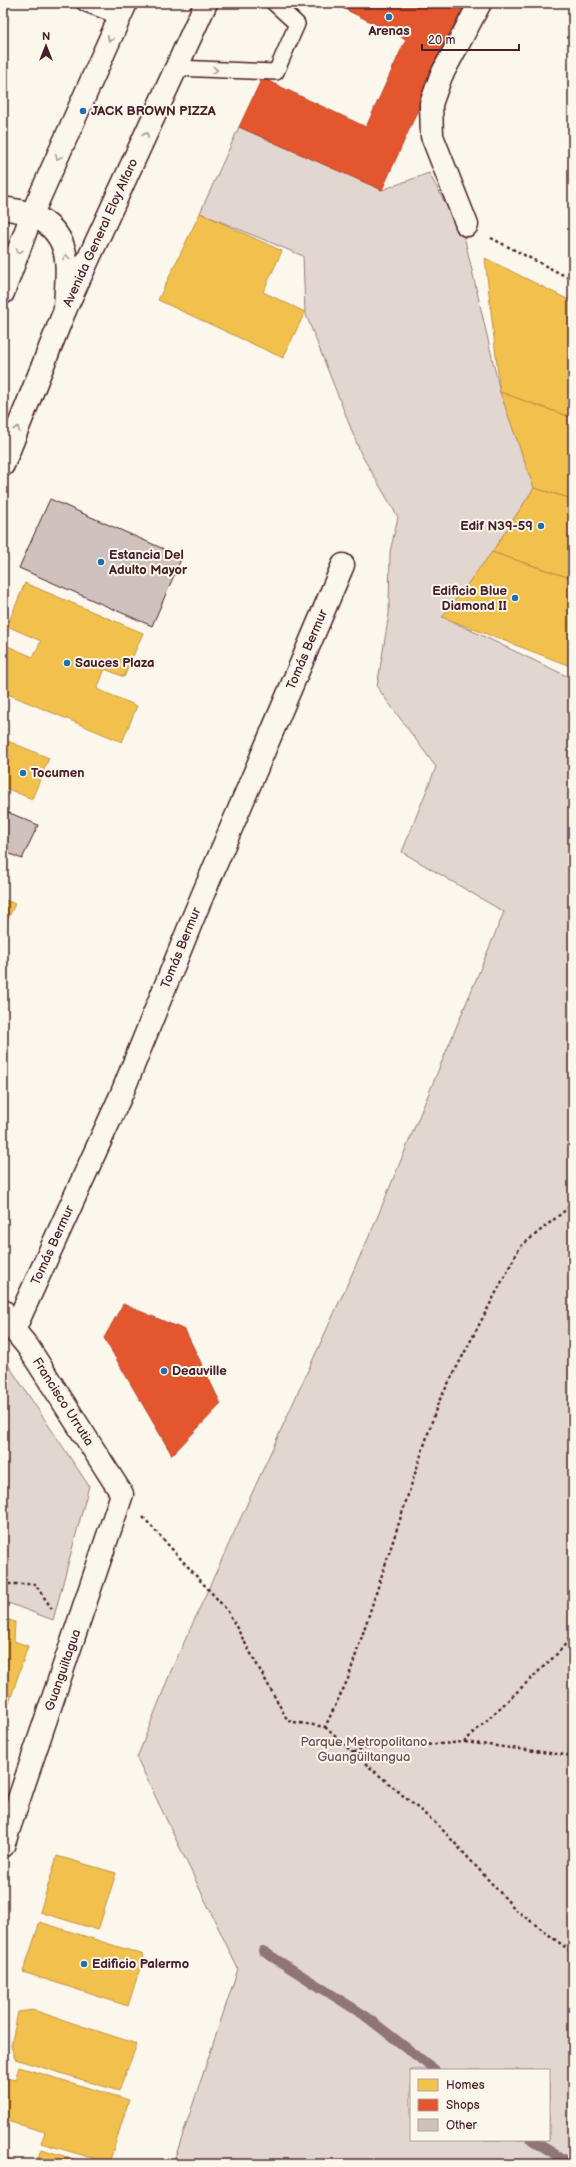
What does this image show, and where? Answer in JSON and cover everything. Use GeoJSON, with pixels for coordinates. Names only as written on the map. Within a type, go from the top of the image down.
{"type":"FeatureCollection","features":[{"type":"Feature","properties":{"kind":"street","name":"Avenida General Eloy Alfaro"},"geometry":{"type":"LineString","coordinates":[[3,465],[65,310],[206,3]]}},
{"type":"Feature","properties":{"kind":"street"},"geometry":{"type":"LineString","coordinates":[[467,226],[432,136],[431,104],[441,76],[480,3]]}},
{"type":"Feature","properties":{"kind":"street"},"geometry":{"type":"LineString","coordinates":[[3,293],[32,214],[123,10]]}},
{"type":"Feature","properties":{"kind":"street"},"geometry":{"type":"LineString","coordinates":[[3,208],[32,214],[52,227],[63,241],[67,260],[65,310]]}},
{"type":"Feature","properties":{"kind":"street","name":"Tomás Bermur"},"geometry":{"type":"LineString","coordinates":[[14,1330],[122,1093],[195,913],[343,565]]}},
{"type":"Feature","properties":{"kind":"street","name":"Francisco Urrutia"},"geometry":{"type":"LineString","coordinates":[[3,1310],[14,1330],[28,1347],[122,1494]]}},
{"type":"Feature","properties":{"kind":"street","name":"Guanguiltagua"},"geometry":{"type":"LineString","coordinates":[[3,1846],[8,1814],[71,1646],[122,1494]]}},
{"type":"Feature","properties":{"kind":"lane"},"geometry":{"type":"LineString","coordinates":[[84,3],[123,10]]}},
{"type":"Feature","properties":{"kind":"lane"},"geometry":{"type":"LineString","coordinates":[[176,68],[276,72],[297,24],[274,3]]}},
{"type":"Feature","properties":{"kind":"path"},"geometry":{"type":"LineString","coordinates":[[467,226],[573,280]]}},
{"type":"Feature","properties":{"kind":"path"},"geometry":{"type":"LineString","coordinates":[[325,1727],[348,1679],[438,1403],[520,1247],[573,1204]]}},
{"type":"Feature","properties":{"kind":"path"},"geometry":{"type":"LineString","coordinates":[[122,1494],[227,1610],[288,1721],[325,1727],[353,1753],[440,1827],[516,1910],[573,1953]]}},
{"type":"Feature","properties":{"kind":"path"},"geometry":{"type":"LineString","coordinates":[[3,1582],[7,1584],[35,1584],[53,1609],[71,1646]]}},
{"type":"Feature","properties":{"kind":"path"},"geometry":{"type":"LineString","coordinates":[[464,1742],[558,1653],[573,1636]]}},
{"type":"Feature","properties":{"kind":"path"},"geometry":{"type":"LineString","coordinates":[[353,1753],[380,1741],[413,1746],[464,1742],[573,1756]]}},
{"type":"Feature","properties":{"kind":"green space","name":"Parque Metropolitano Guangüiltangua"},"geometry":{"type":"Polygon","coordinates":[[[239,127],[382,190],[429,173],[465,240],[500,392],[534,488],[492,552],[443,617],[573,679],[573,741],[570,752],[573,759],[573,2164],[173,2164],[238,1969],[137,1758],[171,1671],[372,1230],[504,912],[402,852],[436,767],[377,687],[389,614],[390,552],[398,517],[361,454],[305,312],[303,256],[200,213],[239,127]]]}},
{"type":"Feature","properties":{"kind":"green space"},"geometry":{"type":"Polygon","coordinates":[[[3,1357],[89,1486],[53,1620],[3,1601],[3,1357]]]}},
{"type":"Feature","properties":{"kind":"building: Homes"},"geometry":{"type":"Polygon","coordinates":[[[200,213],[282,251],[263,292],[305,312],[283,358],[158,300],[200,213]]]}},
{"type":"Feature","properties":{"kind":"building: Homes"},"geometry":{"type":"Polygon","coordinates":[[[485,258],[573,302],[573,418],[500,392],[485,258]]]}},
{"type":"Feature","properties":{"kind":"building: Homes"},"geometry":{"type":"Polygon","coordinates":[[[500,392],[573,418],[573,499],[534,488],[500,392]]]}},
{"type":"Feature","properties":{"kind":"building: Homes","name":"Edif N39-59"},"geometry":{"type":"Polygon","coordinates":[[[534,488],[573,499],[573,579],[492,552],[534,488]]]}},
{"type":"Feature","properties":{"kind":"building: Homes","name":"Edificio Blue Diamond II"},"geometry":{"type":"Polygon","coordinates":[[[492,552],[573,579],[573,667],[442,617],[492,552]]]}},
{"type":"Feature","properties":{"kind":"building: Homes","name":"Sauces Plaza"},"geometry":{"type":"Polygon","coordinates":[[[25,583],[143,633],[124,677],[105,669],[97,689],[137,706],[122,742],[3,692],[3,644],[33,657],[41,641],[7,626],[25,583]]]}},
{"type":"Feature","properties":{"kind":"building: Homes","name":"Tocumen"},"geometry":{"type":"Polygon","coordinates":[[[3,739],[49,758],[32,799],[3,787],[3,739]]]}},
{"type":"Feature","properties":{"kind":"building: Homes"},"geometry":{"type":"Polygon","coordinates":[[[3,899],[15,904],[3,929],[3,899]]]}},
{"type":"Feature","properties":{"kind":"building: Homes"},"geometry":{"type":"Polygon","coordinates":[[[3,1618],[15,1622],[14,1641],[28,1646],[4,1718],[3,1618]]]}},
{"type":"Feature","properties":{"kind":"building: Homes"},"geometry":{"type":"Polygon","coordinates":[[[57,1856],[116,1873],[98,1930],[40,1912],[57,1856]]]}},
{"type":"Feature","properties":{"kind":"building: Homes","name":"Edificio Palermo"},"geometry":{"type":"Polygon","coordinates":[[[40,1922],[144,1955],[128,2006],[23,1972],[40,1922]]]}},
{"type":"Feature","properties":{"kind":"building: Homes"},"geometry":{"type":"Polygon","coordinates":[[[33,2010],[137,2044],[119,2091],[15,2059],[11,2046],[18,2012],[33,2010]]]}},
{"type":"Feature","properties":{"kind":"building: Homes"},"geometry":{"type":"Polygon","coordinates":[[[19,2067],[129,2100],[109,2163],[41,2143],[45,2132],[3,2120],[3,2088],[6,2078],[15,2080],[19,2067]]]}},
{"type":"Feature","properties":{"kind":"building: Homes"},"geometry":{"type":"Polygon","coordinates":[[[41,2149],[90,2164],[36,2164],[41,2149]]]}},
{"type":"Feature","properties":{"kind":"building: Homes"},"geometry":{"type":"Polygon","coordinates":[[[3,2157],[23,2164],[3,2164],[3,2157]]]}},
{"type":"Feature","properties":{"kind":"building: Shops"},"geometry":{"type":"Polygon","coordinates":[[[332,3],[466,3],[382,190],[239,127],[262,78],[366,127],[406,39],[332,3]]]}},
{"type":"Feature","properties":{"kind":"building: Shops","name":"Deauville"},"geometry":{"type":"Polygon","coordinates":[[[123,1304],[185,1330],[221,1404],[172,1455],[104,1338],[123,1304]]]}},
{"type":"Feature","properties":{"kind":"building: Other","name":"Estancia Del Adulto Mayor"},"geometry":{"type":"Polygon","coordinates":[[[50,499],[182,557],[152,626],[19,568],[50,499]]]}},
{"type":"Feature","properties":{"kind":"building: Other"},"geometry":{"type":"Polygon","coordinates":[[[3,810],[38,825],[22,859],[3,851],[3,810]]]}},
{"type":"Feature","properties":{"kind":"waterway"},"geometry":{"type":"LineString","coordinates":[[263,1951],[364,2015],[434,2069]]}},
{"type":"Feature","properties":{"kind":"waterway"},"geometry":{"type":"LineString","coordinates":[[534,2141],[571,2164]]}},
{"type":"Feature","properties":{"kind":"place","name":"Arenas"},"geometry":{"type":"Point","coordinates":[389,17]}},
{"type":"Feature","properties":{"kind":"place","name":"JACK BROWN PIZZA"},"geometry":{"type":"Point","coordinates":[83,111]}},
{"type":"Feature","properties":{"kind":"place","name":"Edif N39-59"},"geometry":{"type":"Point","coordinates":[541,526]}},
{"type":"Feature","properties":{"kind":"place","name":"Estancia Del Adulto Mayor"},"geometry":{"type":"Point","coordinates":[101,562]}},
{"type":"Feature","properties":{"kind":"place","name":"Edificio Blue Diamond II"},"geometry":{"type":"Point","coordinates":[515,598]}},
{"type":"Feature","properties":{"kind":"place","name":"Sauces Plaza"},"geometry":{"type":"Point","coordinates":[67,663]}},
{"type":"Feature","properties":{"kind":"place","name":"Tocumen"},"geometry":{"type":"Point","coordinates":[23,773]}},
{"type":"Feature","properties":{"kind":"place","name":"Deauville"},"geometry":{"type":"Point","coordinates":[164,1371]}},
{"type":"Feature","properties":{"kind":"place","name":"Edificio Palermo"},"geometry":{"type":"Point","coordinates":[84,1964]}}]}
